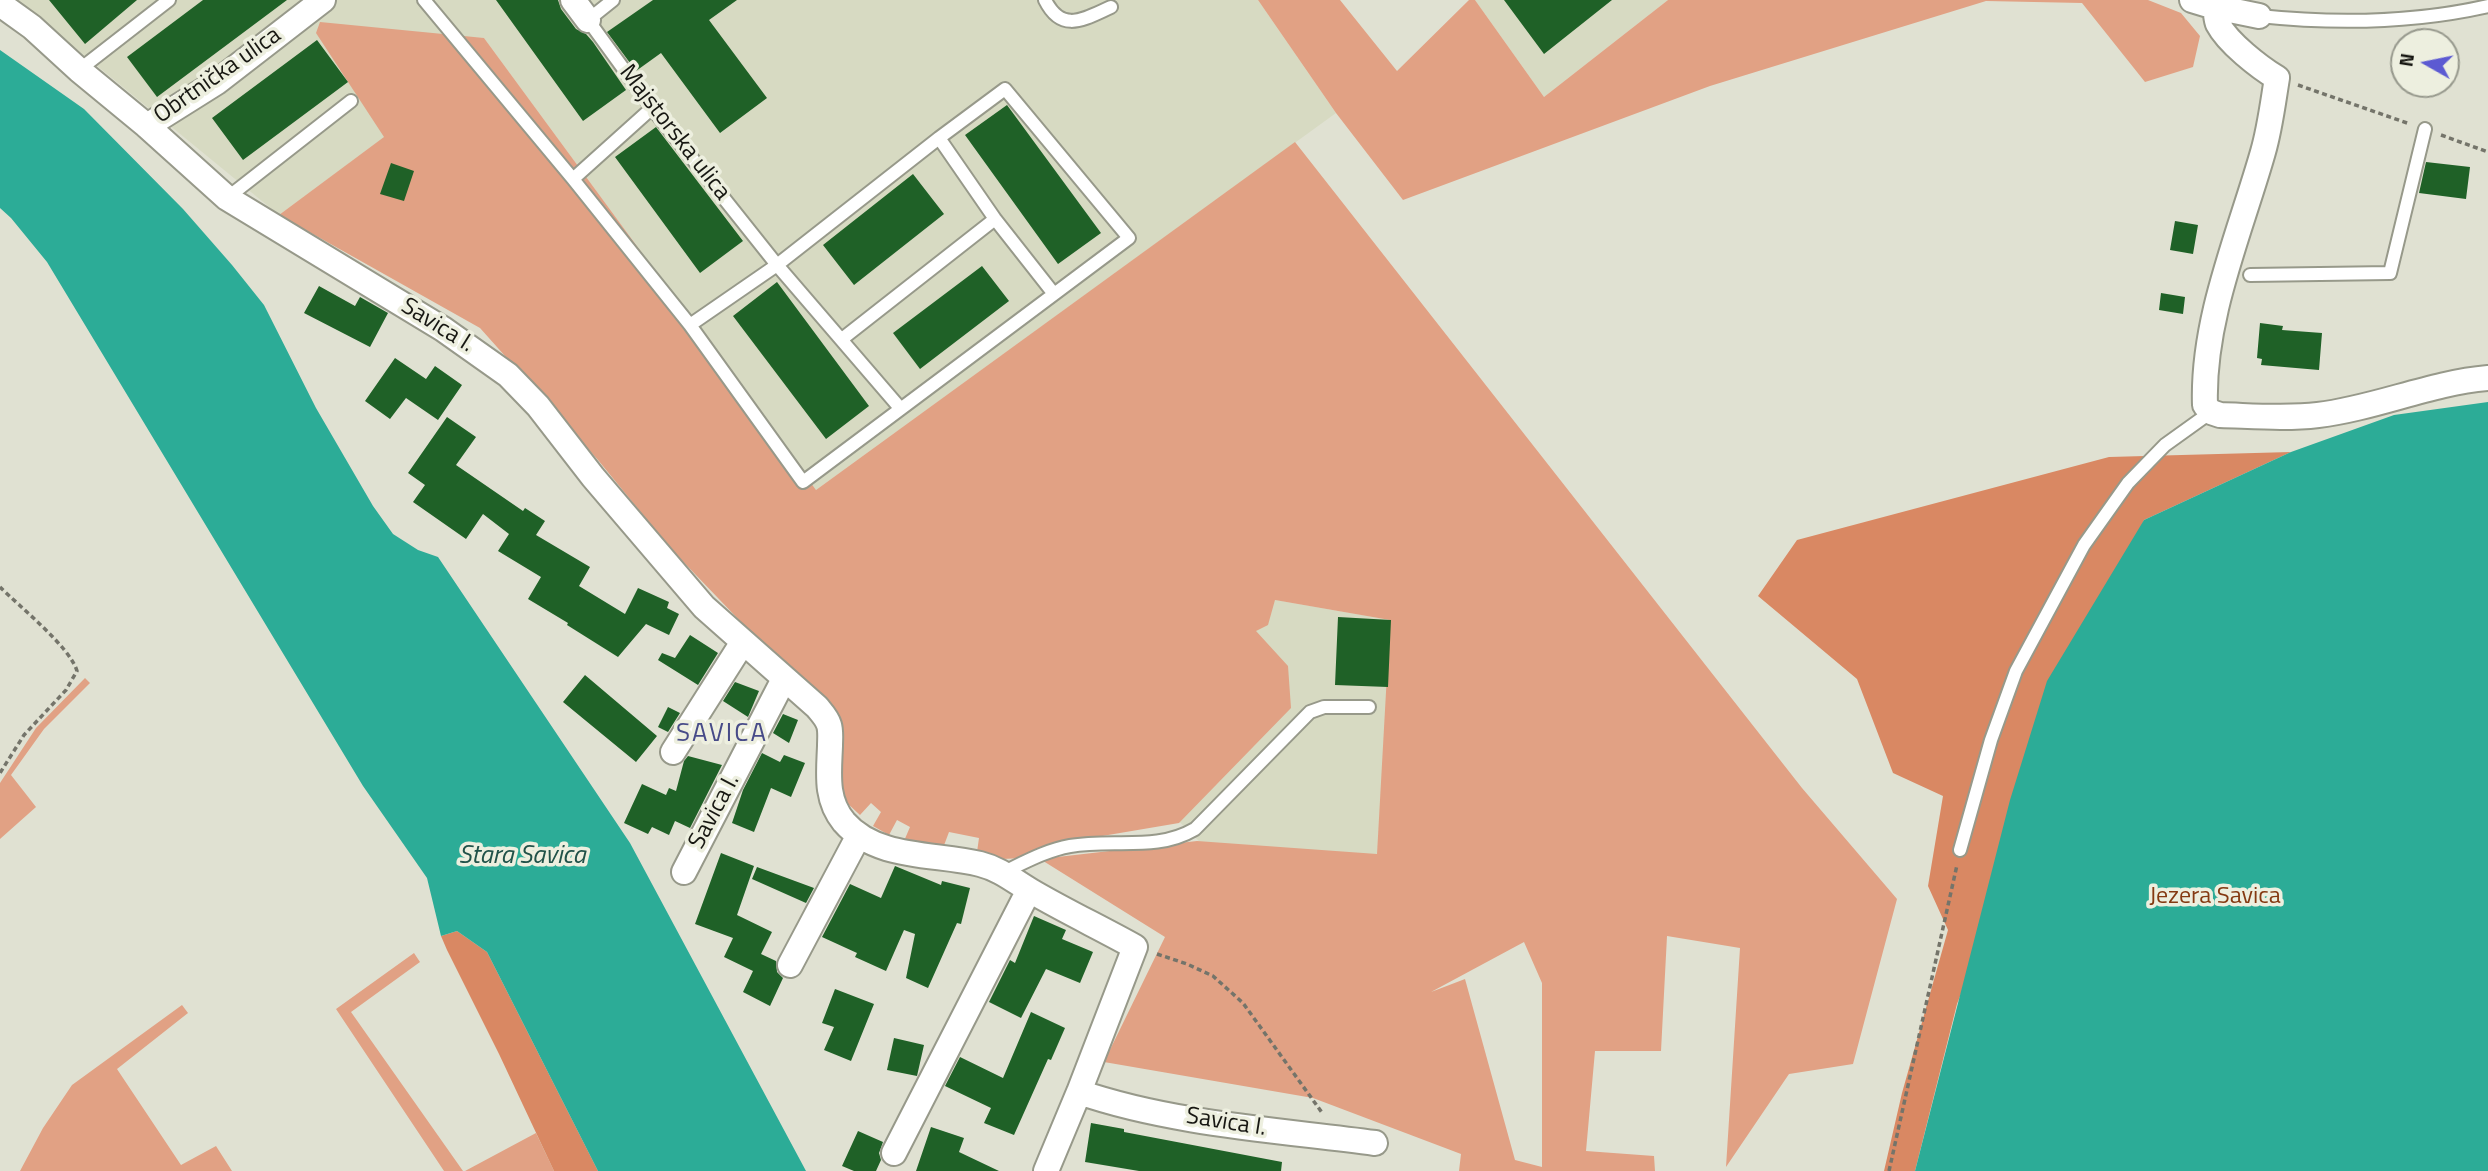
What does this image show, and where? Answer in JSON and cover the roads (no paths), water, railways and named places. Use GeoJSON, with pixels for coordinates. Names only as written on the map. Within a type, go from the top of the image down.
{"type":"FeatureCollection","features":[{"type":"Feature","properties":{"kind":"street","name":"Obrtnička ulica"},"geometry":{"type":"LineString","coordinates":[[147,125],[218,82],[323,0]]}},
{"type":"Feature","properties":{"kind":"street","name":"Majstorska ulica"},"geometry":{"type":"LineString","coordinates":[[573,0],[588,20]]}},
{"type":"Feature","properties":{"kind":"street","name":"Savica I."},"geometry":{"type":"LineString","coordinates":[[0,4],[32,27],[79,70],[147,125],[227,198],[443,329],[508,376],[538,406],[593,477],[704,607],[817,707],[828,722],[831,732],[829,787],[832,804],[859,835],[886,847],[920,856],[981,864],[1004,872],[1029,890],[1135,947],[1079,1092],[1114,1104],[1228,1124],[1375,1143]]}},
{"type":"Feature","properties":{"kind":"street"},"geometry":{"type":"LineString","coordinates":[[2203,4],[2259,16]]}},
{"type":"Feature","properties":{"kind":"street"},"geometry":{"type":"LineString","coordinates":[[2203,4],[2237,47],[2258,67],[2277,78],[2264,150],[2223,280],[2204,383],[2205,405],[2211,412],[2220,415],[2319,415],[2366,406],[2463,380],[2488,378]]}},
{"type":"Feature","properties":{"kind":"street"},"geometry":{"type":"LineString","coordinates":[[673,752],[743,642]]}},
{"type":"Feature","properties":{"kind":"street","name":"Savica I."},"geometry":{"type":"LineString","coordinates":[[684,872],[785,679]]}},
{"type":"Feature","properties":{"kind":"street"},"geometry":{"type":"LineString","coordinates":[[790,965],[859,835]]}},
{"type":"Feature","properties":{"kind":"street"},"geometry":{"type":"LineString","coordinates":[[894,1153],[1029,890]]}},
{"type":"Feature","properties":{"kind":"street"},"geometry":{"type":"LineString","coordinates":[[1046,1171],[1079,1092]]}},
{"type":"Feature","properties":{"kind":"lane","name":"Savica I."},"geometry":{"type":"LineString","coordinates":[[12,0],[32,27]]}},
{"type":"Feature","properties":{"kind":"lane"},"geometry":{"type":"LineString","coordinates":[[79,70],[169,0]]}},
{"type":"Feature","properties":{"kind":"lane"},"geometry":{"type":"LineString","coordinates":[[424,0],[690,325],[803,482],[1129,239],[1005,89],[777,265],[690,325]]}},
{"type":"Feature","properties":{"kind":"lane"},"geometry":{"type":"LineString","coordinates":[[588,20],[613,0]]}},
{"type":"Feature","properties":{"kind":"lane"},"geometry":{"type":"LineString","coordinates":[[1045,0],[1055,15],[1065,21],[1081,21],[1111,7]]}},
{"type":"Feature","properties":{"kind":"lane"},"geometry":{"type":"LineString","coordinates":[[2259,16],[2342,22],[2413,17],[2488,6]]}},
{"type":"Feature","properties":{"kind":"lane","name":"Majstorska ulica"},"geometry":{"type":"LineString","coordinates":[[588,20],[652,108],[777,265],[900,408]]}},
{"type":"Feature","properties":{"kind":"lane"},"geometry":{"type":"LineString","coordinates":[[227,198],[351,101]]}},
{"type":"Feature","properties":{"kind":"lane"},"geometry":{"type":"LineString","coordinates":[[573,179],[652,108]]}},
{"type":"Feature","properties":{"kind":"lane"},"geometry":{"type":"LineString","coordinates":[[2250,275],[2390,273],[2425,129]]}},
{"type":"Feature","properties":{"kind":"lane"},"geometry":{"type":"LineString","coordinates":[[939,138],[995,219],[1054,294]]}},
{"type":"Feature","properties":{"kind":"lane"},"geometry":{"type":"LineString","coordinates":[[842,339],[995,219]]}},
{"type":"Feature","properties":{"kind":"lane"},"geometry":{"type":"LineString","coordinates":[[1960,850],[1990,740],[2016,671],[2084,545],[2128,483],[2165,445],[2211,412]]}},
{"type":"Feature","properties":{"kind":"lane"},"geometry":{"type":"LineString","coordinates":[[1004,872],[1044,853],[1071,845],[1152,844],[1181,838],[1195,829],[1310,712],[1324,707],[1369,707]]}},
{"type":"Feature","properties":{"kind":"water","name":"Stara Savica"},"geometry":{"type":"Polygon","coordinates":[[[0,50],[84,109],[183,209],[264,305],[316,408],[373,506],[393,534],[418,550],[438,557],[630,843],[806,1171],[598,1171],[487,952],[457,931],[441,936],[427,878],[363,786],[47,262],[0,208],[0,50]]]}},
{"type":"Feature","properties":{"kind":"water","name":"Jezera Savica"},"geometry":{"type":"Polygon","coordinates":[[[2488,402],[2488,1171],[1915,1171],[2010,800],[2047,681],[2144,520],[2291,452],[2394,415],[2488,402]]]}},
{"type":"Feature","properties":{"kind":"district","name":"SAVICA"},"geometry":{"type":"Point","coordinates":[722,735]}}]}
